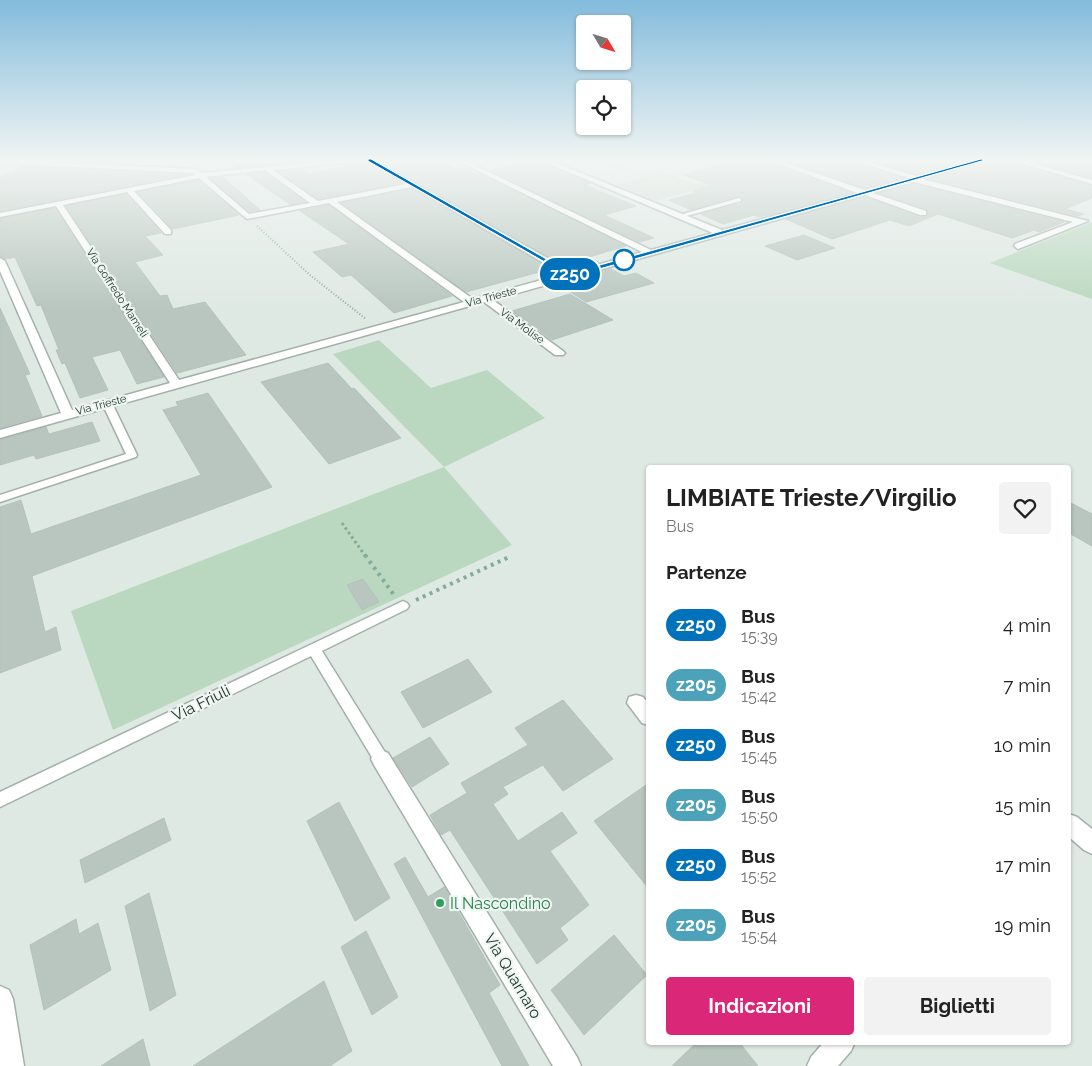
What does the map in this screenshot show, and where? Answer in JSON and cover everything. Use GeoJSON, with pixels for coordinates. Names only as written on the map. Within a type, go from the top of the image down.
{"type":"FeatureCollection","features":[{"type":"Feature","properties":{"kind":"street"},"geometry":{"type":"LineString","coordinates":[[0,214],[22,210]]}},
{"type":"Feature","properties":{"kind":"street","name":"Via Goffredo Mameli"},"geometry":{"type":"LineString","coordinates":[[62,210],[176,384]]}},
{"type":"Feature","properties":{"kind":"street"},"geometry":{"type":"LineString","coordinates":[[147,210],[168,232]]}},
{"type":"Feature","properties":{"kind":"street"},"geometry":{"type":"LineString","coordinates":[[239,210],[247,217],[286,210]]}},
{"type":"Feature","properties":{"kind":"street"},"geometry":{"type":"LineString","coordinates":[[343,210],[471,302]]}},
{"type":"Feature","properties":{"kind":"street"},"geometry":{"type":"LineString","coordinates":[[456,210],[571,275]]}},
{"type":"Feature","properties":{"kind":"street"},"geometry":{"type":"LineString","coordinates":[[561,210],[650,253]]}},
{"type":"Feature","properties":{"kind":"street"},"geometry":{"type":"LineString","coordinates":[[664,210],[721,233]]}},
{"type":"Feature","properties":{"kind":"street","name":"Via Trieste"},"geometry":{"type":"LineString","coordinates":[[0,434],[803,210]]}},
{"type":"Feature","properties":{"kind":"street"},"geometry":{"type":"LineString","coordinates":[[914,210],[923,213]]}},
{"type":"Feature","properties":{"kind":"street"},"geometry":{"type":"LineString","coordinates":[[1035,210],[1082,222]]}},
{"type":"Feature","properties":{"kind":"street"},"geometry":{"type":"LineString","coordinates":[[1018,246],[1092,218]]}},
{"type":"Feature","properties":{"kind":"street"},"geometry":{"type":"LineString","coordinates":[[0,261],[68,414]]}},
{"type":"Feature","properties":{"kind":"street","name":"Via Molise"},"geometry":{"type":"LineString","coordinates":[[486,298],[559,353]]}},
{"type":"Feature","properties":{"kind":"street","name":"Via Quarnaro"},"geometry":{"type":"LineString","coordinates":[[381,758],[568,1066]]}},
{"type":"Feature","properties":{"kind":"street"},"geometry":{"type":"LineString","coordinates":[[1071,826],[1092,843]]}},
{"type":"Feature","properties":{"kind":"street"},"geometry":{"type":"LineString","coordinates":[[0,999],[11,1066]]}},
{"type":"Feature","properties":{"kind":"street"},"geometry":{"type":"LineString","coordinates":[[820,1066],[839,1045]]}},
{"type":"Feature","properties":{"kind":"lane"},"geometry":{"type":"LineString","coordinates":[[679,216],[702,210]]}},
{"type":"Feature","properties":{"kind":"lane"},"geometry":{"type":"LineString","coordinates":[[0,499],[132,455],[107,403]]}},
{"type":"Feature","properties":{"kind":"lane","name":"Via Friuli"},"geometry":{"type":"LineString","coordinates":[[0,800],[403,606]]}},
{"type":"Feature","properties":{"kind":"lane"},"geometry":{"type":"LineString","coordinates":[[314,649],[381,758]]}},
{"type":"Feature","properties":{"kind":"path"},"geometry":{"type":"LineString","coordinates":[[247,217],[310,275],[376,329]]}},
{"type":"Feature","properties":{"kind":"path"},"geometry":{"type":"LineString","coordinates":[[342,523],[403,606],[508,557]]}},
{"type":"Feature","properties":{"kind":"green space"},"geometry":{"type":"Polygon","coordinates":[[[1092,222],[1092,299],[990,263],[1092,222]]]}},
{"type":"Feature","properties":{"kind":"green space"},"geometry":{"type":"Polygon","coordinates":[[[379,340],[431,388],[487,370],[545,418],[444,467],[333,354],[379,340]]]}},
{"type":"Feature","properties":{"kind":"green space"},"geometry":{"type":"Polygon","coordinates":[[[444,467],[512,545],[113,730],[71,611],[444,467]]]}},
{"type":"Feature","properties":{"kind":"building"},"geometry":{"type":"Polygon","coordinates":[[[46,210],[56,210],[164,377],[137,384],[120,350],[92,357],[108,390],[80,398],[65,363],[62,364],[56,350],[59,350],[41,305],[37,306],[15,257],[6,259],[0,256],[0,219],[46,210]]]}},
{"type":"Feature","properties":{"kind":"building"},"geometry":{"type":"Polygon","coordinates":[[[68,210],[140,210],[161,233],[145,236],[163,255],[135,262],[160,296],[167,295],[173,309],[205,302],[246,355],[177,373],[68,210]]]}},
{"type":"Feature","properties":{"kind":"building"},"geometry":{"type":"Polygon","coordinates":[[[155,210],[233,210],[239,215],[173,229],[155,210]]]}},
{"type":"Feature","properties":{"kind":"building"},"geometry":{"type":"Polygon","coordinates":[[[335,210],[452,296],[394,313],[351,275],[342,277],[313,252],[349,244],[300,211],[335,210]]]}},
{"type":"Feature","properties":{"kind":"building"},"geometry":{"type":"Polygon","coordinates":[[[351,210],[448,210],[558,273],[547,277],[539,272],[466,292],[351,210]]]}},
{"type":"Feature","properties":{"kind":"building"},"geometry":{"type":"Polygon","coordinates":[[[465,210],[553,210],[626,246],[589,257],[599,262],[572,270],[465,210]]]}},
{"type":"Feature","properties":{"kind":"building"},"geometry":{"type":"Polygon","coordinates":[[[572,210],[623,210],[604,215],[654,238],[639,242],[572,210]]]}},
{"type":"Feature","properties":{"kind":"building"},"geometry":{"type":"Polygon","coordinates":[[[717,210],[789,210],[759,217],[754,215],[723,224],[701,214],[717,210]]]}},
{"type":"Feature","properties":{"kind":"building"},"geometry":{"type":"Polygon","coordinates":[[[819,210],[899,210],[919,217],[926,217],[928,215],[927,210],[1016,210],[1064,222],[1039,232],[1034,230],[1012,238],[938,214],[909,226],[890,220],[832,239],[786,219],[819,210]]]}},
{"type":"Feature","properties":{"kind":"building"},"geometry":{"type":"Polygon","coordinates":[[[1053,210],[1068,210],[1084,214],[1078,216],[1053,210]]]}},
{"type":"Feature","properties":{"kind":"building"},"geometry":{"type":"Polygon","coordinates":[[[804,235],[835,248],[797,260],[765,246],[804,235]]]}},
{"type":"Feature","properties":{"kind":"building"},"geometry":{"type":"Polygon","coordinates":[[[611,269],[624,276],[636,273],[654,283],[586,302],[558,284],[611,269]]]}},
{"type":"Feature","properties":{"kind":"building"},"geometry":{"type":"Polygon","coordinates":[[[570,294],[613,320],[552,340],[512,311],[570,294]]]}},
{"type":"Feature","properties":{"kind":"building"},"geometry":{"type":"Polygon","coordinates":[[[0,308],[30,374],[25,375],[42,416],[0,428],[0,308]]]}},
{"type":"Feature","properties":{"kind":"building"},"geometry":{"type":"Polygon","coordinates":[[[328,363],[401,438],[329,464],[261,382],[328,363]]]}},
{"type":"Feature","properties":{"kind":"building"},"geometry":{"type":"Polygon","coordinates":[[[208,393],[272,487],[32,576],[45,632],[56,627],[61,650],[0,673],[0,507],[21,500],[31,534],[201,475],[163,410],[178,406],[176,402],[208,393]]]}},
{"type":"Feature","properties":{"kind":"building"},"geometry":{"type":"Polygon","coordinates":[[[92,422],[100,441],[36,459],[34,455],[0,465],[0,440],[46,427],[49,434],[92,422]]]}},
{"type":"Feature","properties":{"kind":"building"},"geometry":{"type":"Polygon","coordinates":[[[1071,503],[1092,514],[1092,546],[1071,534],[1071,503]]]}},
{"type":"Feature","properties":{"kind":"building"},"geometry":{"type":"Polygon","coordinates":[[[363,579],[379,602],[362,610],[347,585],[363,579]]]}},
{"type":"Feature","properties":{"kind":"building"},"geometry":{"type":"Polygon","coordinates":[[[468,659],[492,692],[423,728],[401,692],[468,659]]]}},
{"type":"Feature","properties":{"kind":"building"},"geometry":{"type":"Polygon","coordinates":[[[563,700],[613,759],[563,791],[543,765],[503,787],[508,794],[493,804],[518,841],[562,812],[577,833],[550,851],[589,905],[560,928],[568,940],[537,964],[450,830],[441,835],[430,815],[467,793],[461,783],[528,745],[515,728],[563,700]]]}},
{"type":"Feature","properties":{"kind":"building"},"geometry":{"type":"Polygon","coordinates":[[[430,737],[449,764],[412,787],[393,758],[430,737]]]}},
{"type":"Feature","properties":{"kind":"building"},"geometry":{"type":"Polygon","coordinates":[[[646,785],[646,885],[594,821],[646,785]]]}},
{"type":"Feature","properties":{"kind":"building"},"geometry":{"type":"Polygon","coordinates":[[[339,802],[390,898],[355,921],[307,821],[339,802]]]}},
{"type":"Feature","properties":{"kind":"building"},"geometry":{"type":"Polygon","coordinates":[[[164,818],[171,840],[85,883],[80,860],[164,818]]]}},
{"type":"Feature","properties":{"kind":"building"},"geometry":{"type":"Polygon","coordinates":[[[405,857],[428,897],[444,887],[446,890],[500,985],[489,993],[529,1066],[502,1066],[394,864],[405,857]]]}},
{"type":"Feature","properties":{"kind":"building"},"geometry":{"type":"Polygon","coordinates":[[[149,893],[176,995],[150,1011],[125,906],[149,893]]]}},
{"type":"Feature","properties":{"kind":"building"},"geometry":{"type":"Polygon","coordinates":[[[76,919],[79,934],[98,923],[111,970],[44,1010],[30,945],[76,919]]]}},
{"type":"Feature","properties":{"kind":"building"},"geometry":{"type":"Polygon","coordinates":[[[366,931],[398,997],[372,1015],[341,947],[366,931]]]}},
{"type":"Feature","properties":{"kind":"building"},"geometry":{"type":"Polygon","coordinates":[[[614,935],[646,974],[646,976],[584,1035],[551,990],[614,935]]]}},
{"type":"Feature","properties":{"kind":"building"},"geometry":{"type":"Polygon","coordinates":[[[324,981],[352,1051],[330,1066],[193,1066],[324,981]]]}},
{"type":"Feature","properties":{"kind":"building"},"geometry":{"type":"Polygon","coordinates":[[[143,1039],[150,1066],[101,1066],[143,1039]]]}},
{"type":"Feature","properties":{"kind":"building"},"geometry":{"type":"Polygon","coordinates":[[[694,1045],[741,1045],[758,1066],[672,1066],[694,1045]]]}},
{"type":"Feature","properties":{"kind":"bus line","name":"z250"},"geometry":{"type":"LineString","coordinates":[[456,210],[571,275],[800,210]]}},
{"type":"Feature","properties":{"kind":"place","name":"Il Nascondino"},"geometry":{"type":"Point","coordinates":[440,903]}}]}
